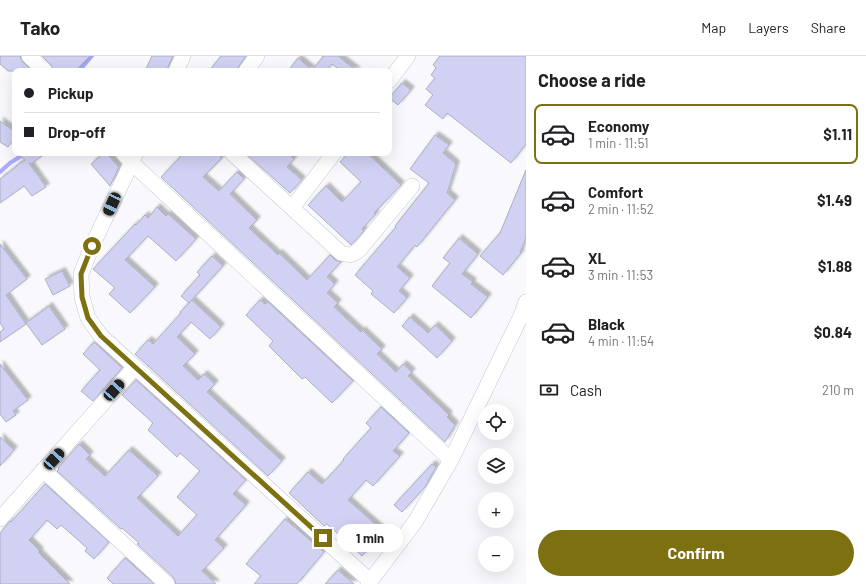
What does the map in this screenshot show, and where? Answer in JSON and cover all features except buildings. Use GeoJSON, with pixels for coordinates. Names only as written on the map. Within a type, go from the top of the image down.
{"type":"FeatureCollection","features":[{"type":"Feature","properties":{"kind":"street"},"geometry":{"type":"LineString","coordinates":[[29,56],[42,68]]}},
{"type":"Feature","properties":{"kind":"street"},"geometry":{"type":"LineString","coordinates":[[177,68],[183,56]]}},
{"type":"Feature","properties":{"kind":"street"},"geometry":{"type":"LineString","coordinates":[[248,68],[257,56]]}},
{"type":"Feature","properties":{"kind":"street"},"geometry":{"type":"LineString","coordinates":[[392,77],[408,56]]}},
{"type":"Feature","properties":{"kind":"street"},"geometry":{"type":"LineString","coordinates":[[451,460],[130,156],[81,274],[82,297],[88,318],[101,336],[369,582],[415,522],[451,460],[521,316],[526,302]]}},
{"type":"Feature","properties":{"kind":"street"},"geometry":{"type":"LineString","coordinates":[[235,156],[341,253],[347,255],[354,254],[360,249],[412,186]]}},
{"type":"Feature","properties":{"kind":"street"},"geometry":{"type":"LineString","coordinates":[[292,208],[332,156]]}},
{"type":"Feature","properties":{"kind":"street"},"geometry":{"type":"LineString","coordinates":[[0,519],[135,367]]}},
{"type":"Feature","properties":{"kind":"street"},"geometry":{"type":"LineString","coordinates":[[43,470],[167,584]]}},
{"type":"Feature","properties":{"kind":"waterway"},"geometry":{"type":"LineString","coordinates":[[82,68],[92,56]]}},
{"type":"Feature","properties":{"kind":"waterway"},"geometry":{"type":"LineString","coordinates":[[0,172],[21,156]]}},
{"type":"Feature","properties":{"kind":"route"},"geometry":{"type":"LineString","coordinates":[[92,246],[81,274],[82,297],[88,318],[101,336],[323,538]]}}]}
